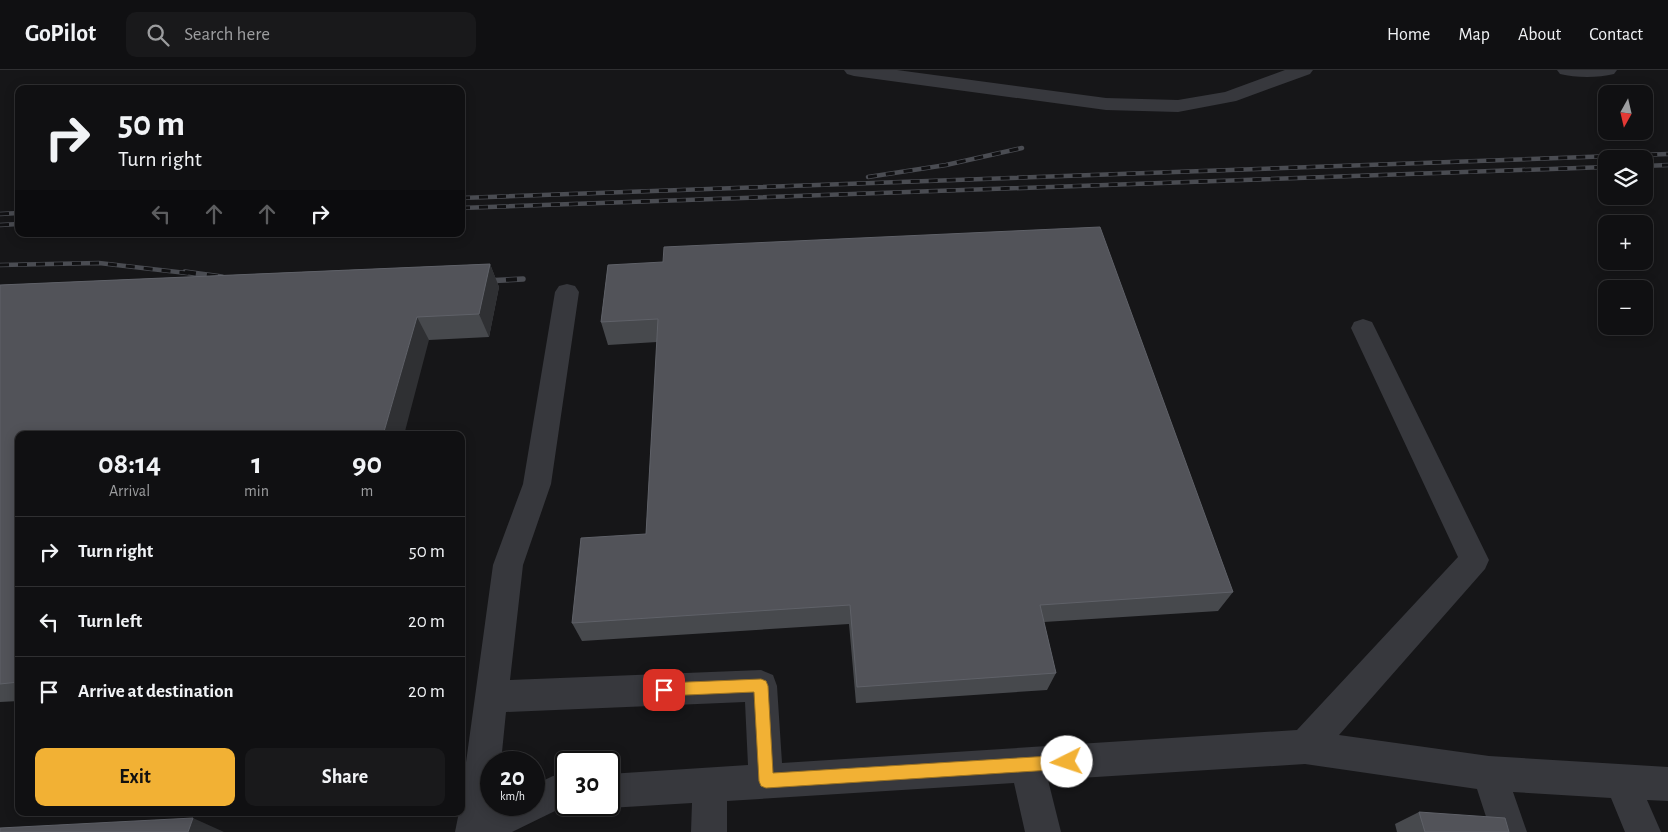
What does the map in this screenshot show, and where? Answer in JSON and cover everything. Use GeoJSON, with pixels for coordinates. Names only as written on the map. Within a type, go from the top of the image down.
{"type":"FeatureCollection","features":[{"type":"Feature","properties":{"kind":"street"},"geometry":{"type":"LineString","coordinates":[[854,70],[1106,104],[1178,106],[1229,97],[1303,70]]}},
{"type":"Feature","properties":{"kind":"street"},"geometry":{"type":"LineString","coordinates":[[1567,70],[1607,70]]}},
{"type":"Feature","properties":{"kind":"street"},"geometry":{"type":"LineString","coordinates":[[474,831],[508,565],[537,484],[567,292]]}},
{"type":"Feature","properties":{"kind":"street"},"geometry":{"type":"LineString","coordinates":[[1305,747],[1474,560],[1363,328]]}},
{"type":"Feature","properties":{"kind":"street"},"geometry":{"type":"LineString","coordinates":[[491,697],[761,686],[766,781]]}},
{"type":"Feature","properties":{"kind":"street"},"geometry":{"type":"LineString","coordinates":[[620,790],[1305,747],[1489,773],[1668,784]]}},
{"type":"Feature","properties":{"kind":"street"},"geometry":{"type":"LineString","coordinates":[[1027,765],[1043,832]]}},
{"type":"Feature","properties":{"kind":"street"},"geometry":{"type":"LineString","coordinates":[[1489,773],[1509,832]]}},
{"type":"Feature","properties":{"kind":"street"},"geometry":{"type":"LineString","coordinates":[[1621,781],[1643,832]]}},
{"type":"Feature","properties":{"kind":"street"},"geometry":{"type":"LineString","coordinates":[[703,829],[710,784]]}},
{"type":"Feature","properties":{"kind":"street"},"geometry":{"type":"LineString","coordinates":[[474,831],[506,816]]}},
{"type":"Feature","properties":{"kind":"building"},"geometry":{"type":"Polygon","coordinates":[[[1100,227],[1233,592],[1040,605],[1056,673],[857,687],[850,605],[572,623],[581,538],[646,534],[658,319],[601,322],[608,265],[663,262],[664,247],[1100,227]]]}},
{"type":"Feature","properties":{"kind":"building"},"geometry":{"type":"Polygon","coordinates":[[[490,264],[479,314],[417,317],[384,431],[15,431],[15,682],[0,684],[0,285],[490,264]]]}},
{"type":"Feature","properties":{"kind":"building"},"geometry":{"type":"Polygon","coordinates":[[[1419,812],[1505,818],[1509,832],[1425,832],[1419,812]]]}},
{"type":"Feature","properties":{"kind":"building"},"geometry":{"type":"Polygon","coordinates":[[[193,818],[188,832],[0,832],[0,828],[193,818]]]}},
{"type":"Feature","properties":{"kind":"railway"},"geometry":{"type":"LineString","coordinates":[[868,177],[946,165],[1022,148]]}},
{"type":"Feature","properties":{"kind":"railway"},"geometry":{"type":"LineString","coordinates":[[465,198],[1668,154]]}},
{"type":"Feature","properties":{"kind":"railway"},"geometry":{"type":"LineString","coordinates":[[1653,166],[1668,165]]}},
{"type":"Feature","properties":{"kind":"railway"},"geometry":{"type":"LineString","coordinates":[[465,208],[1598,167]]}},
{"type":"Feature","properties":{"kind":"railway"},"geometry":{"type":"LineString","coordinates":[[0,214],[15,213]]}},
{"type":"Feature","properties":{"kind":"railway"},"geometry":{"type":"LineString","coordinates":[[0,225],[15,224]]}},
{"type":"Feature","properties":{"kind":"railway"},"geometry":{"type":"LineString","coordinates":[[0,265],[99,263],[195,274]]}},
{"type":"Feature","properties":{"kind":"railway"},"geometry":{"type":"LineString","coordinates":[[185,272],[222,277]]}},
{"type":"Feature","properties":{"kind":"railway"},"geometry":{"type":"LineString","coordinates":[[484,281],[523,279]]}},
{"type":"Feature","properties":{"kind":"route"},"geometry":{"type":"LineString","coordinates":[[664,690],[761,686],[766,781],[1067,762]]}}]}
